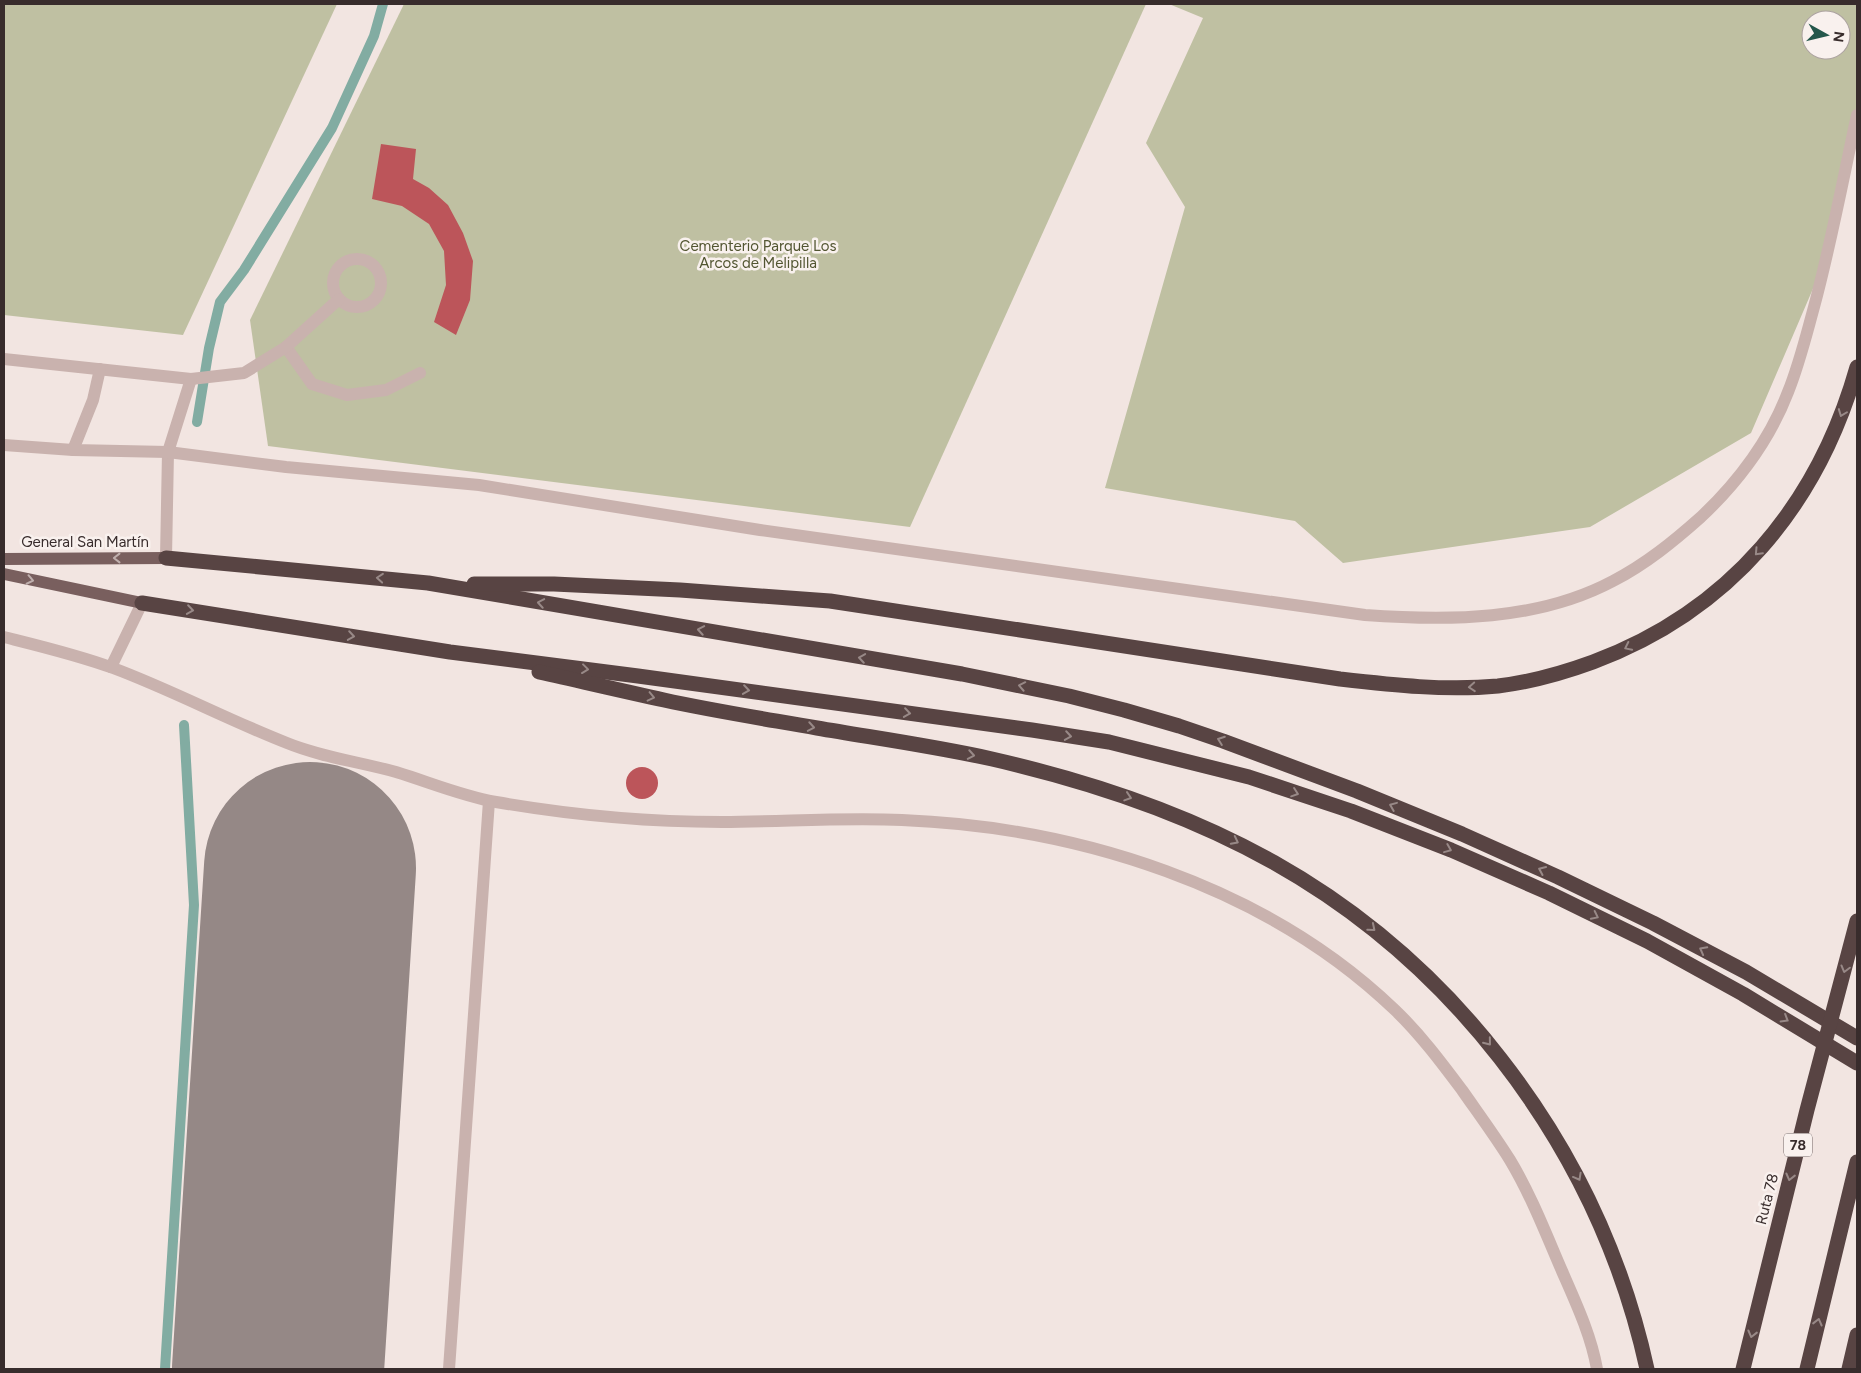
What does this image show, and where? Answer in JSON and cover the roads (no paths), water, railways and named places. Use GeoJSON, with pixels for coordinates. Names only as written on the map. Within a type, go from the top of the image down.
{"type":"FeatureCollection","features":[{"type":"Feature","properties":{"kind":"highway"},"geometry":{"type":"LineString","coordinates":[[428,583],[554,584],[670,589],[830,600],[1340,679],[1425,687],[1500,686],[1576,668],[1616,654],[1654,635],[1683,617],[1711,597],[1737,574],[1776,531],[1814,473],[1835,431],[1857,367]]}},
{"type":"Feature","properties":{"kind":"highway"},"geometry":{"type":"LineString","coordinates":[[166,558],[428,583],[962,674],[1069,696],[1179,726],[1357,791],[1462,834],[1602,898],[1746,972],[1857,1038]]}},
{"type":"Feature","properties":{"kind":"highway"},"geometry":{"type":"LineString","coordinates":[[142,603],[450,652],[657,678],[1109,742],[1249,777],[1351,811],[1451,850],[1549,893],[1647,941],[1743,994],[1857,1062]]}},
{"type":"Feature","properties":{"kind":"highway"},"geometry":{"type":"LineString","coordinates":[[450,652],[666,700],[991,759],[1149,804],[1209,829],[1278,864],[1335,900],[1397,948],[1433,981],[1461,1011],[1522,1086],[1554,1133],[1581,1182],[1604,1231],[1624,1282],[1647,1369]]}},
{"type":"Feature","properties":{"kind":"highway","name":"Ruta 78"},"geometry":{"type":"LineString","coordinates":[[1743,1369],[1807,1110],[1857,921]]}},
{"type":"Feature","properties":{"kind":"highway"},"geometry":{"type":"LineString","coordinates":[[1807,1369],[1857,1162]]}},
{"type":"Feature","properties":{"kind":"highway"},"geometry":{"type":"LineString","coordinates":[[1849,1369],[1857,1334]]}},
{"type":"Feature","properties":{"kind":"main road","name":"General San Martín"},"geometry":{"type":"LineString","coordinates":[[4,559],[166,558]]}},
{"type":"Feature","properties":{"kind":"main road"},"geometry":{"type":"LineString","coordinates":[[4,574],[142,603]]}},
{"type":"Feature","properties":{"kind":"street"},"geometry":{"type":"LineString","coordinates":[[4,445],[73,450],[168,452],[286,467],[479,485],[760,530],[1365,615],[1448,618],[1493,614],[1544,606],[1582,595],[1612,582],[1659,552],[1708,510],[1754,456],[1772,426],[1800,361],[1822,276],[1857,115]]}},
{"type":"Feature","properties":{"kind":"street"},"geometry":{"type":"LineString","coordinates":[[4,359],[191,379],[244,373],[286,346],[338,299]]}},
{"type":"Feature","properties":{"kind":"street"},"geometry":{"type":"LineString","coordinates":[[286,346],[312,384],[347,395],[386,390],[420,373]]}},
{"type":"Feature","properties":{"kind":"street"},"geometry":{"type":"LineString","coordinates":[[73,450],[93,400],[100,369]]}},
{"type":"Feature","properties":{"kind":"street"},"geometry":{"type":"LineString","coordinates":[[166,558],[168,452],[191,379]]}},
{"type":"Feature","properties":{"kind":"street"},"geometry":{"type":"LineString","coordinates":[[111,667],[142,603]]}},
{"type":"Feature","properties":{"kind":"street"},"geometry":{"type":"LineString","coordinates":[[4,637],[111,667],[292,745],[397,773],[489,801],[602,817],[663,821],[723,822],[844,818],[965,825],[1025,834],[1092,849],[1180,878],[1235,901],[1276,922],[1315,947],[1367,986],[1396,1012],[1448,1072],[1481,1116],[1512,1163],[1580,1312],[1593,1350],[1597,1369]]}},
{"type":"Feature","properties":{"kind":"street"},"geometry":{"type":"LineString","coordinates":[[449,1369],[489,801]]}},
{"type":"Feature","properties":{"kind":"waterway"},"geometry":{"type":"LineString","coordinates":[[197,422],[209,348],[220,302],[244,270],[332,128],[374,36],[383,4]]}},
{"type":"Feature","properties":{"kind":"waterway"},"geometry":{"type":"LineString","coordinates":[[165,1369],[194,905],[184,725]]}},
{"type":"Feature","properties":{"kind":"park label","name":"Cementerio Parque Los Arcos de Melipilla"},"geometry":{"type":"Point","coordinates":[758,254]}}]}
